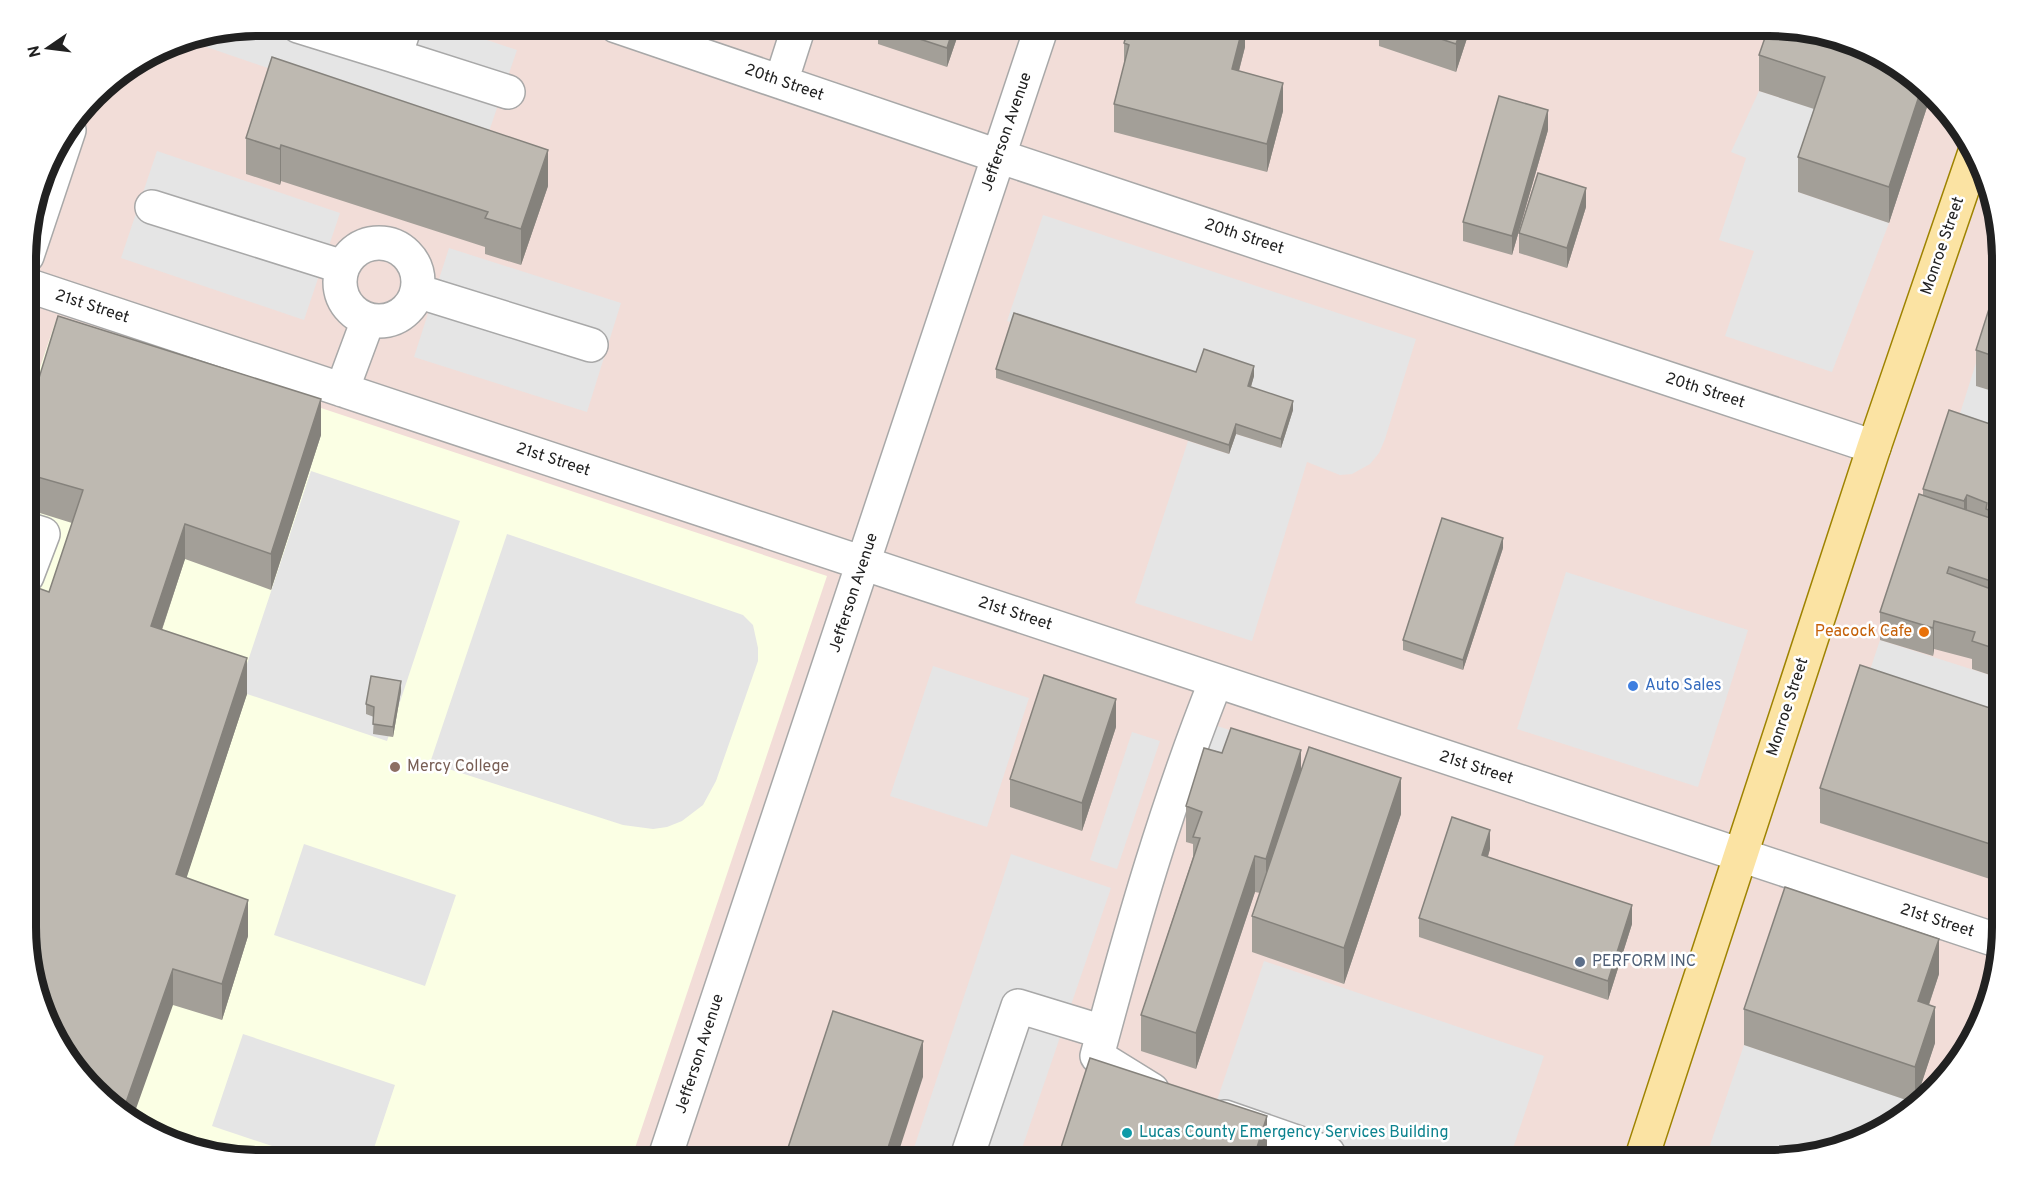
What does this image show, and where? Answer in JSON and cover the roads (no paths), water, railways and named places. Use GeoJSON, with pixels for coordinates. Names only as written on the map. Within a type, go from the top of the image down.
{"type":"FeatureCollection","features":[{"type":"Feature","properties":{"kind":"main road","name":"Monroe Street"},"geometry":{"type":"LineString","coordinates":[[1644,1150],[1874,447],[1971,164]]}},
{"type":"Feature","properties":{"kind":"street"},"geometry":{"type":"LineString","coordinates":[[330,36],[508,92]]}},
{"type":"Feature","properties":{"kind":"street"},"geometry":{"type":"LineString","coordinates":[[395,56],[402,36]]}},
{"type":"Feature","properties":{"kind":"street","name":"20th Street"},"geometry":{"type":"LineString","coordinates":[[645,36],[998,156],[1874,447]]}},
{"type":"Feature","properties":{"kind":"street"},"geometry":{"type":"LineString","coordinates":[[781,82],[796,36]]}},
{"type":"Feature","properties":{"kind":"street","name":"Jefferson Avenue"},"geometry":{"type":"LineString","coordinates":[[667,1150],[1039,36]]}},
{"type":"Feature","properties":{"kind":"street"},"geometry":{"type":"LineString","coordinates":[[152,207],[343,267]]}},
{"type":"Feature","properties":{"kind":"street"},"geometry":{"type":"LineString","coordinates":[[372,243],[398,247],[408,255],[415,266],[418,278],[417,291],[412,303],[393,319],[368,320],[356,314],[341,293],[340,279],[343,267],[350,256],[360,248],[372,243]]}},
{"type":"Feature","properties":{"kind":"street","name":"21st Street"},"geometry":{"type":"LineString","coordinates":[[36,288],[1992,939]]}},
{"type":"Feature","properties":{"kind":"street"},"geometry":{"type":"LineString","coordinates":[[417,291],[591,345]]}},
{"type":"Feature","properties":{"kind":"street"},"geometry":{"type":"LineString","coordinates":[[342,390],[368,320]]}},
{"type":"Feature","properties":{"kind":"street"},"geometry":{"type":"LineString","coordinates":[[36,532],[43,534],[36,552]]}},
{"type":"Feature","properties":{"kind":"street"},"geometry":{"type":"LineString","coordinates":[[1216,681],[1189,748],[1117,978],[1097,1056],[1161,1095],[1319,1150]]}},
{"type":"Feature","properties":{"kind":"street"},"geometry":{"type":"LineString","coordinates":[[969,1150],[1018,1006],[1103,1032]]}},
{"type":"Feature","properties":{"kind":"place","name":"Peacock Cafe"},"geometry":{"type":"Point","coordinates":[1924,632]}},
{"type":"Feature","properties":{"kind":"place","name":"Auto Sales"},"geometry":{"type":"Point","coordinates":[1633,686]}},
{"type":"Feature","properties":{"kind":"place","name":"Mercy College"},"geometry":{"type":"Point","coordinates":[395,767]}},
{"type":"Feature","properties":{"kind":"place","name":"PERFORM INC"},"geometry":{"type":"Point","coordinates":[1580,962]}},
{"type":"Feature","properties":{"kind":"place","name":"Lucas County Emergency Services Building"},"geometry":{"type":"Point","coordinates":[1127,1133]}}]}
